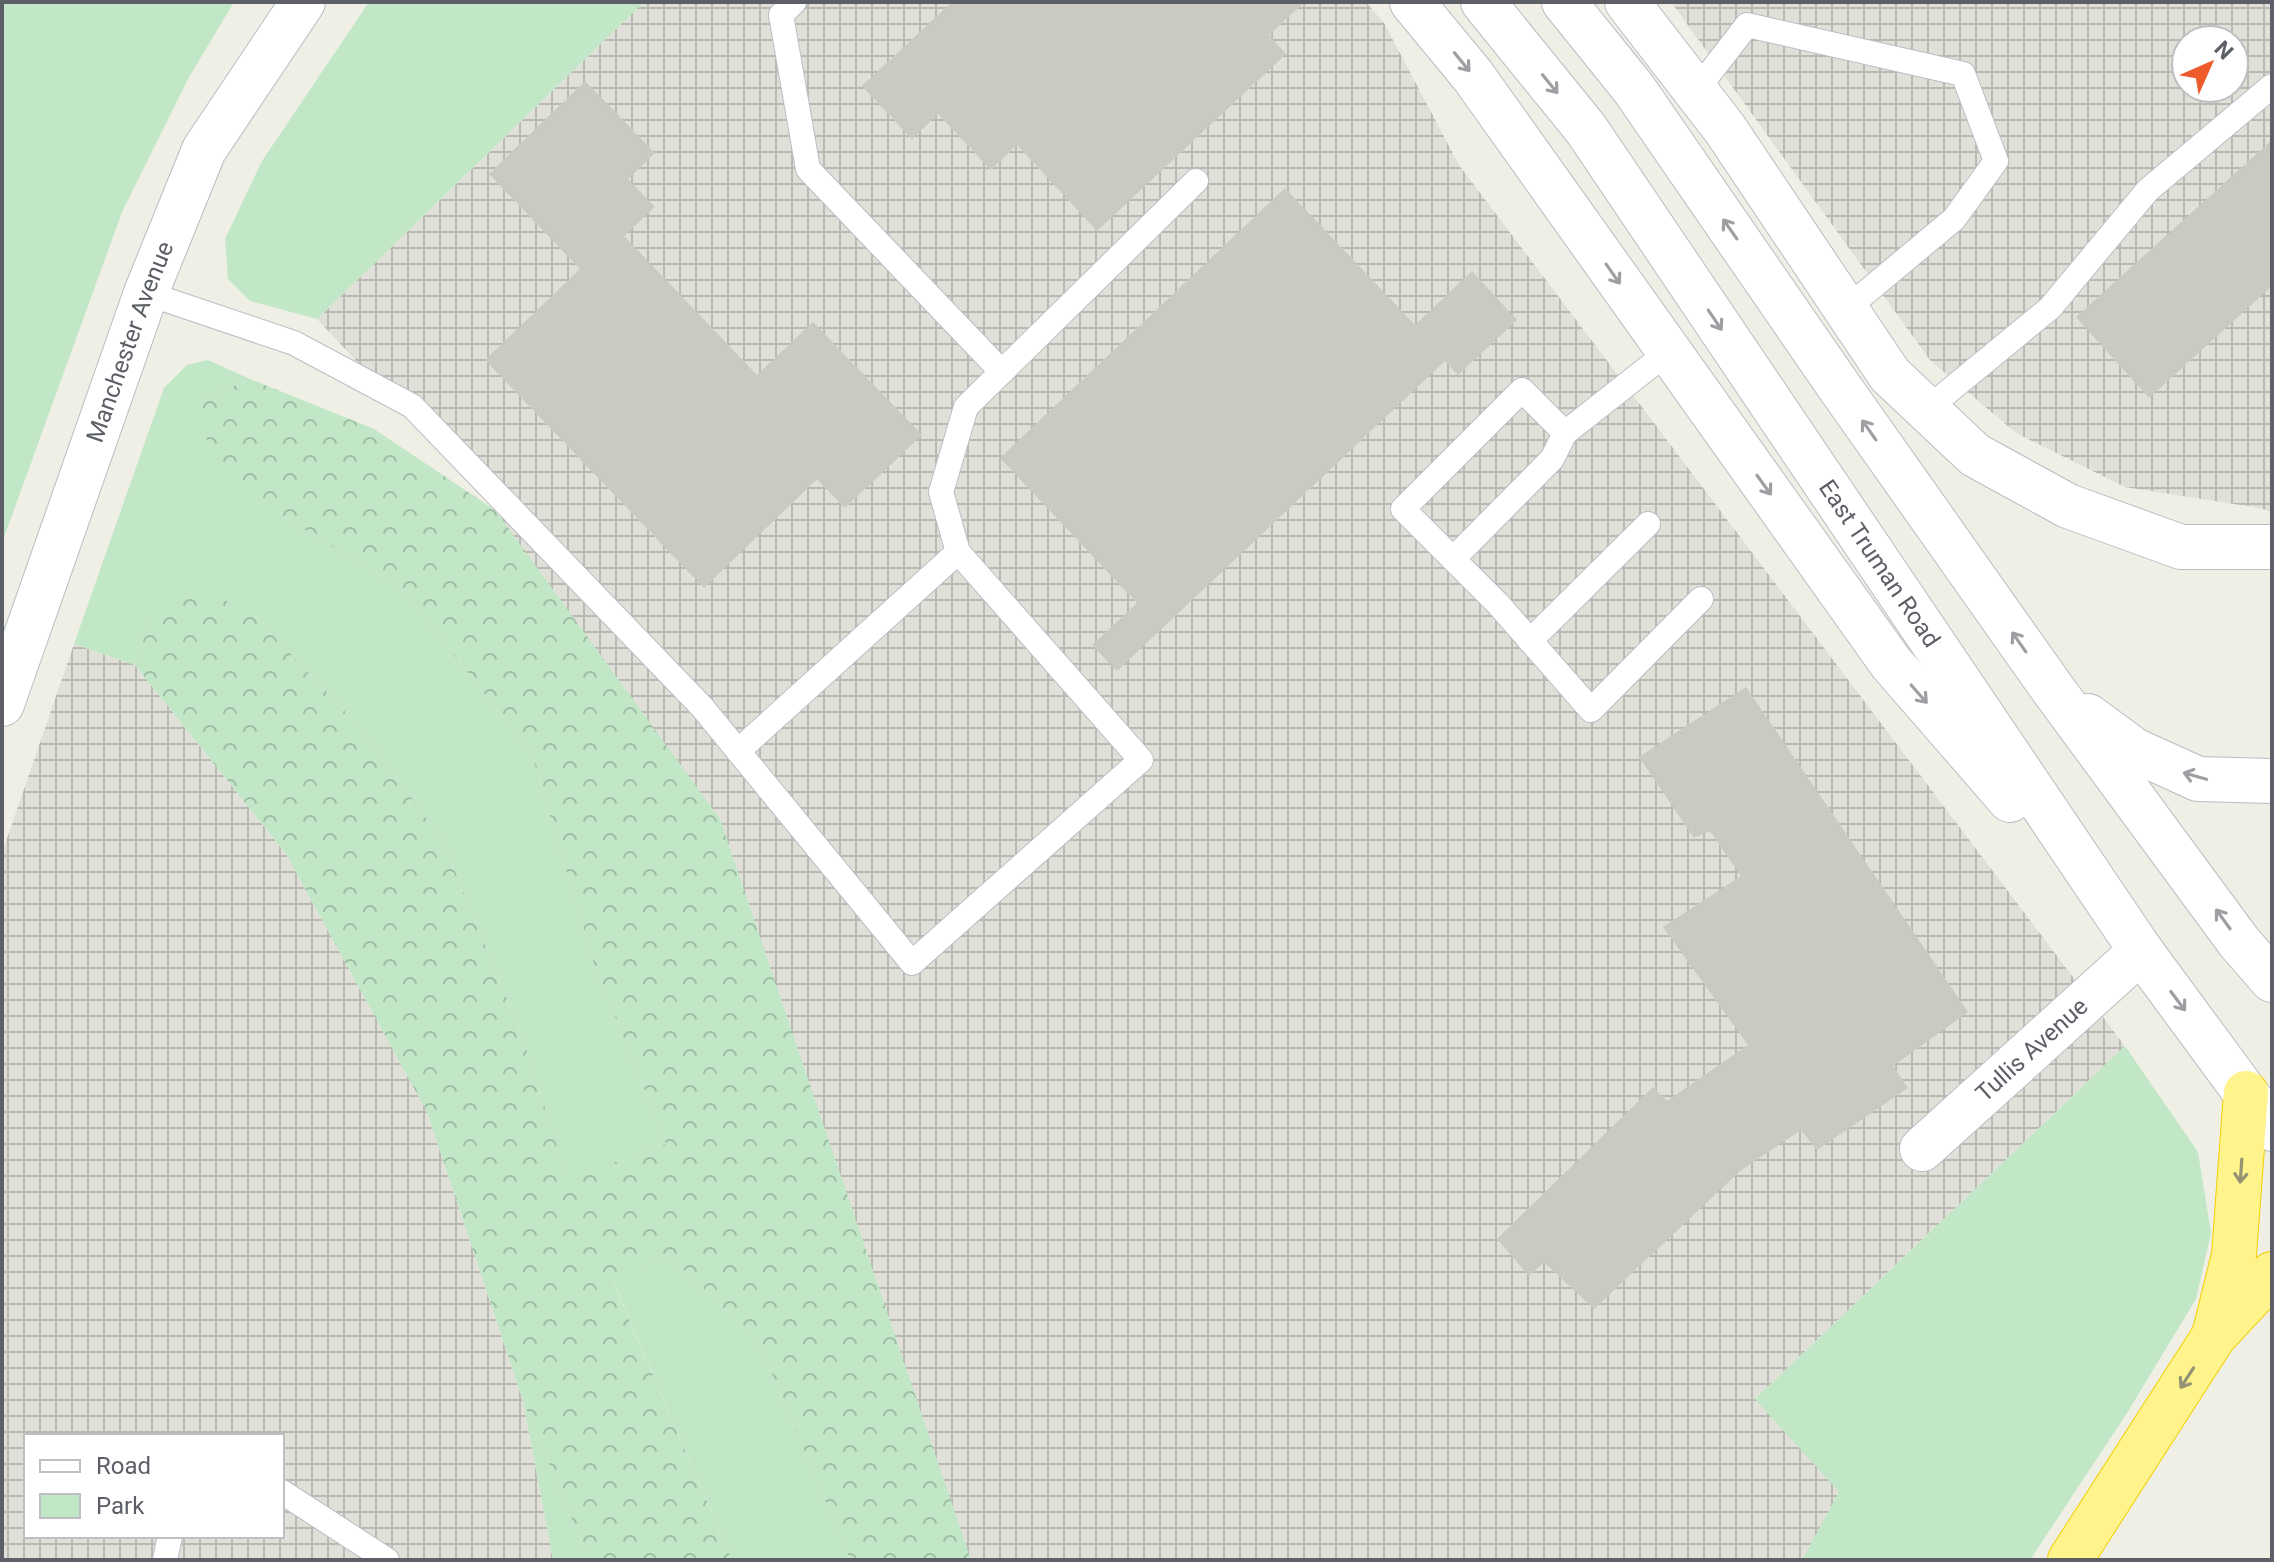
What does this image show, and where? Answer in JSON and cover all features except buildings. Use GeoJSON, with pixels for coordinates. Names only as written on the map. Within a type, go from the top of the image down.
{"type":"FeatureCollection","features":[{"type":"Feature","properties":{"kind":"highway"},"geometry":{"type":"LineString","coordinates":[[2214,1336],[2234,1255],[2246,1093]]}},
{"type":"Feature","properties":{"kind":"highway"},"geometry":{"type":"LineString","coordinates":[[2070,1560],[2214,1336],[2272,1274]]}},
{"type":"Feature","properties":{"kind":"main road","name":"Manchester Avenue"},"geometry":{"type":"LineString","coordinates":[[2,704],[146,293],[204,150],[303,2]]}},
{"type":"Feature","properties":{"kind":"main road"},"geometry":{"type":"LineString","coordinates":[[1412,2],[1473,76],[1891,663],[2141,951]]}},
{"type":"Feature","properties":{"kind":"main road","name":"East Truman Road"},"geometry":{"type":"LineString","coordinates":[[1483,2],[1586,129],[2141,951],[2272,1129]]}},
{"type":"Feature","properties":{"kind":"main road"},"geometry":{"type":"LineString","coordinates":[[1564,2],[1634,89],[2052,688],[2239,942],[2272,980]]}},
{"type":"Feature","properties":{"kind":"main road"},"geometry":{"type":"LineString","coordinates":[[1627,2],[1725,129],[1890,375],[1975,455],[2068,506],[2181,547],[2272,547]]}},
{"type":"Feature","properties":{"kind":"main road"},"geometry":{"type":"LineString","coordinates":[[2052,688],[2134,750],[2198,779],[2272,781]]}},
{"type":"Feature","properties":{"kind":"main road","name":"Tullis Avenue"},"geometry":{"type":"LineString","coordinates":[[1922,1149],[2141,951]]}},
{"type":"Feature","properties":{"kind":"lane"},"geometry":{"type":"LineString","coordinates":[[794,2],[781,15],[808,169],[1002,372]]}},
{"type":"Feature","properties":{"kind":"lane"},"geometry":{"type":"LineString","coordinates":[[1696,91],[1747,25],[1963,74],[1996,161],[1954,219],[1846,309]]}},
{"type":"Feature","properties":{"kind":"lane"},"geometry":{"type":"LineString","coordinates":[[1927,409],[2050,308],[2148,190],[2272,86]]}},
{"type":"Feature","properties":{"kind":"lane"},"geometry":{"type":"LineString","coordinates":[[146,293],[294,343],[412,406],[702,707],[912,963],[1141,760],[958,552],[941,492],[966,407],[1196,181]]}},
{"type":"Feature","properties":{"kind":"lane"},"geometry":{"type":"LineString","coordinates":[[1453,559],[1552,459],[1565,433],[1668,352]]}},
{"type":"Feature","properties":{"kind":"lane"},"geometry":{"type":"LineString","coordinates":[[1565,433],[1522,390],[1403,509],[1498,604],[1591,710],[1701,599]]}},
{"type":"Feature","properties":{"kind":"lane"},"geometry":{"type":"LineString","coordinates":[[1530,641],[1648,524]]}},
{"type":"Feature","properties":{"kind":"lane"},"geometry":{"type":"LineString","coordinates":[[738,751],[958,552]]}},
{"type":"Feature","properties":{"kind":"lane"},"geometry":{"type":"LineString","coordinates":[[284,1493],[387,1560]]}},
{"type":"Feature","properties":{"kind":"lane"},"geometry":{"type":"LineString","coordinates":[[165,1560],[170,1538]]}},
{"type":"Feature","properties":{"kind":"shaded area"},"geometry":{"type":"Polygon","coordinates":[[[644,2],[1366,2],[1384,23],[1459,165],[2125,1046],[1756,1398],[1840,1492],[1802,1560],[961,1560],[495,510],[317,319],[644,2]]]}},
{"type":"Feature","properties":{"kind":"shaded area"},"geometry":{"type":"Polygon","coordinates":[[[1671,2],[2272,2],[2272,512],[2125,487],[2016,433],[1930,360],[1671,2]]]}},
{"type":"Feature","properties":{"kind":"shaded area"},"geometry":{"type":"Polygon","coordinates":[[[74,644],[135,665],[286,854],[427,1112],[523,1401],[553,1560],[2,1560],[2,853],[74,644]]]}},
{"type":"Feature","properties":{"kind":"green space"},"geometry":{"type":"Polygon","coordinates":[[[2,2],[234,2],[188,79],[122,212],[2,543],[2,2]]]}},
{"type":"Feature","properties":{"kind":"green space"},"geometry":{"type":"Polygon","coordinates":[[[369,2],[644,2],[317,319],[250,301],[228,279],[225,239],[262,161],[369,2]]]}},
{"type":"Feature","properties":{"kind":"green space"},"geometry":{"type":"Polygon","coordinates":[[[208,360],[250,379],[201,400],[280,515],[401,587],[532,755],[593,961],[666,1144],[567,1180],[523,1038],[442,839],[356,723],[255,616],[148,617],[135,665],[74,644],[164,388],[187,365],[208,360]]]}},
{"type":"Feature","properties":{"kind":"green space"},"geometry":{"type":"Polygon","coordinates":[[[250,379],[374,429],[495,510],[720,819],[971,1560],[850,1560],[758,1341],[667,1254],[614,1284],[732,1560],[589,1560],[523,1401],[427,1112],[286,854],[135,665],[148,617],[201,588],[255,616],[356,723],[442,839],[523,1038],[567,1179],[666,1144],[593,961],[532,755],[401,587],[280,515],[210,462],[201,400],[250,379]]]}},
{"type":"Feature","properties":{"kind":"green space"},"geometry":{"type":"Polygon","coordinates":[[[2125,1046],[2198,1152],[2211,1233],[2196,1299],[2127,1413],[2030,1560],[1802,1560],[1839,1492],[1755,1399],[2125,1046]]]}},
{"type":"Feature","properties":{"kind":"green space"},"geometry":{"type":"Polygon","coordinates":[[[667,1254],[758,1341],[850,1560],[732,1560],[614,1283],[667,1254]]]}},
{"type":"Feature","properties":{"kind":"green space"},"geometry":{"type":"Polygon","coordinates":[[[523,1401],[589,1560],[553,1560],[523,1401]]]}}]}
